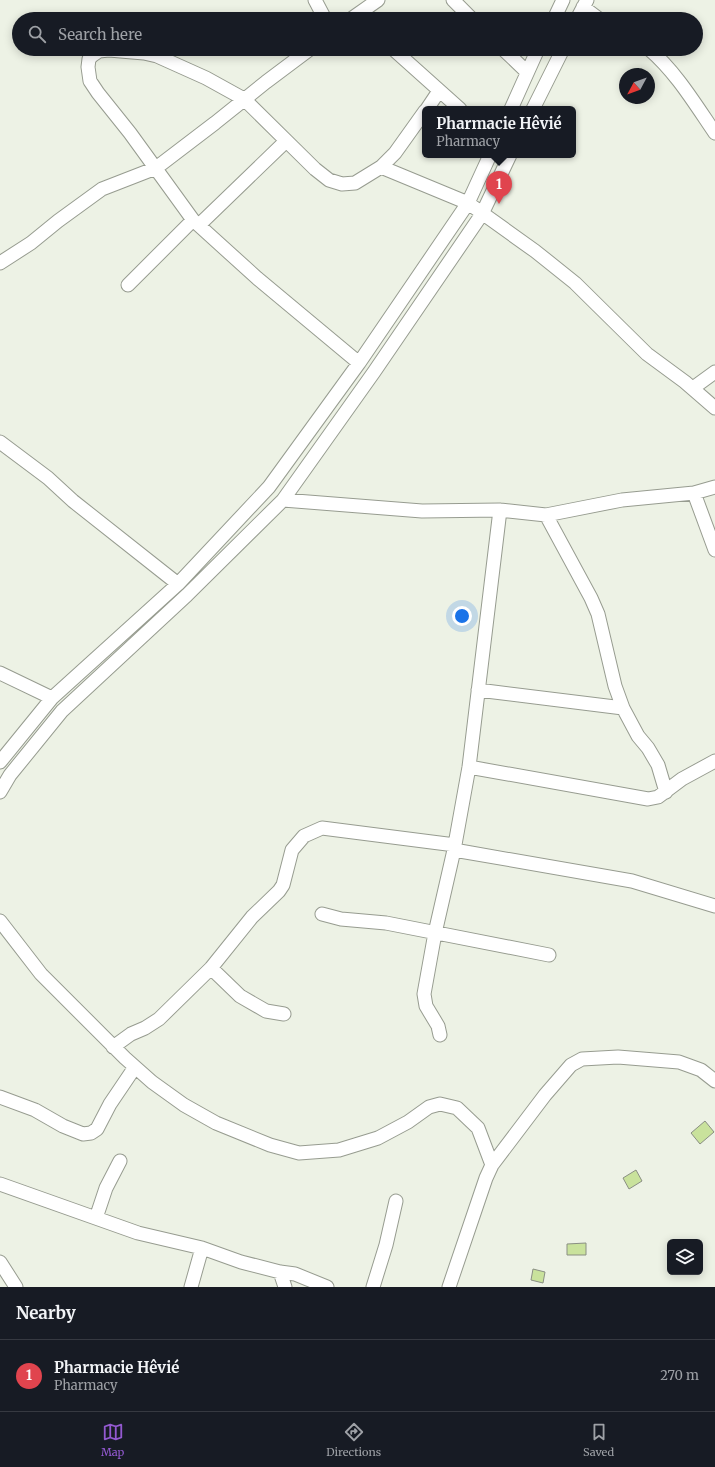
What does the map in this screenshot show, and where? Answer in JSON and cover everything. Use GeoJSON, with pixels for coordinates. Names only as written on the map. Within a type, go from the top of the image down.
{"type":"FeatureCollection","features":[{"type":"Feature","properties":{"kind":"street"},"geometry":{"type":"LineString","coordinates":[[315,0],[321,12]]}},
{"type":"Feature","properties":{"kind":"street"},"geometry":{"type":"LineString","coordinates":[[363,12],[378,0]]}},
{"type":"Feature","properties":{"kind":"street"},"geometry":{"type":"LineString","coordinates":[[453,0],[465,12]]}},
{"type":"Feature","properties":{"kind":"street"},"geometry":{"type":"LineString","coordinates":[[549,0],[559,9]]}},
{"type":"Feature","properties":{"kind":"street"},"geometry":{"type":"LineString","coordinates":[[585,4],[592,12]]}},
{"type":"Feature","properties":{"kind":"street"},"geometry":{"type":"LineString","coordinates":[[92,56],[89,60],[88,67],[90,81],[196,223],[257,278],[359,363]]}},
{"type":"Feature","properties":{"kind":"street"},"geometry":{"type":"LineString","coordinates":[[157,56],[206,78],[244,99],[315,169],[330,180],[342,184],[356,183],[381,167],[395,153],[422,116]]}},
{"type":"Feature","properties":{"kind":"street"},"geometry":{"type":"LineString","coordinates":[[0,262],[31,242],[102,189],[156,168],[301,56]]}},
{"type":"Feature","properties":{"kind":"street"},"geometry":{"type":"LineString","coordinates":[[401,56],[456,106]]}},
{"type":"Feature","properties":{"kind":"street"},"geometry":{"type":"LineString","coordinates":[[510,56],[527,72]]}},
{"type":"Feature","properties":{"kind":"street"},"geometry":{"type":"LineString","coordinates":[[511,106],[535,56]]}},
{"type":"Feature","properties":{"kind":"street"},"geometry":{"type":"LineString","coordinates":[[534,106],[560,56]]}},
{"type":"Feature","properties":{"kind":"street"},"geometry":{"type":"LineString","coordinates":[[657,56],[678,80],[715,133]]}},
{"type":"Feature","properties":{"kind":"street"},"geometry":{"type":"LineString","coordinates":[[429,106],[439,91]]}},
{"type":"Feature","properties":{"kind":"street"},"geometry":{"type":"LineString","coordinates":[[128,285],[286,141]]}},
{"type":"Feature","properties":{"kind":"street"},"geometry":{"type":"LineString","coordinates":[[0,762],[52,698],[178,584],[269,487],[359,363],[468,203],[489,158]]}},
{"type":"Feature","properties":{"kind":"street"},"geometry":{"type":"LineString","coordinates":[[0,792],[10,775],[62,711],[187,595],[283,500],[374,372],[482,214],[509,158]]}},
{"type":"Feature","properties":{"kind":"street"},"geometry":{"type":"LineString","coordinates":[[381,167],[468,203],[535,251],[575,283],[647,354],[693,388],[715,408]]}},
{"type":"Feature","properties":{"kind":"street"},"geometry":{"type":"LineString","coordinates":[[693,388],[715,372]]}},
{"type":"Feature","properties":{"kind":"street"},"geometry":{"type":"LineString","coordinates":[[0,442],[48,478],[73,501],[178,584]]}},
{"type":"Feature","properties":{"kind":"street"},"geometry":{"type":"LineString","coordinates":[[283,500],[422,511],[500,510],[546,515],[622,500],[694,493],[715,488]]}},
{"type":"Feature","properties":{"kind":"street"},"geometry":{"type":"LineString","coordinates":[[694,493],[715,550]]}},
{"type":"Feature","properties":{"kind":"street"},"geometry":{"type":"LineString","coordinates":[[440,1035],[438,1026],[426,1006],[424,994],[435,933],[455,848],[469,767],[500,510]]}},
{"type":"Feature","properties":{"kind":"street"},"geometry":{"type":"LineString","coordinates":[[546,515],[598,614],[615,686],[623,708],[638,736],[648,748],[658,765],[666,792]]}},
{"type":"Feature","properties":{"kind":"street"},"geometry":{"type":"LineString","coordinates":[[0,673],[52,698]]}},
{"type":"Feature","properties":{"kind":"street"},"geometry":{"type":"LineString","coordinates":[[478,690],[623,708]]}},
{"type":"Feature","properties":{"kind":"street"},"geometry":{"type":"LineString","coordinates":[[469,767],[648,799],[658,797],[682,779],[715,761]]}},
{"type":"Feature","properties":{"kind":"street"},"geometry":{"type":"LineString","coordinates":[[113,1047],[131,1034],[145,1028],[159,1019],[211,968],[252,916],[279,891],[283,885],[292,850],[304,836],[322,828],[455,848],[632,881],[715,906]]}},
{"type":"Feature","properties":{"kind":"street"},"geometry":{"type":"LineString","coordinates":[[322,914],[341,919],[386,924],[549,955]]}},
{"type":"Feature","properties":{"kind":"street"},"geometry":{"type":"LineString","coordinates":[[0,920],[41,974],[113,1047],[152,1082],[184,1105],[216,1123],[270,1145],[299,1153],[339,1150],[378,1138],[408,1122],[429,1106],[434,1104],[457,1108],[478,1128],[492,1165]]}},
{"type":"Feature","properties":{"kind":"street"},"geometry":{"type":"LineString","coordinates":[[211,968],[240,996],[266,1011],[284,1014]]}},
{"type":"Feature","properties":{"kind":"street"},"geometry":{"type":"LineString","coordinates":[[449,1287],[486,1178],[492,1165],[545,1095],[572,1065],[582,1059],[618,1057],[679,1062],[701,1070],[715,1082]]}},
{"type":"Feature","properties":{"kind":"street"},"geometry":{"type":"LineString","coordinates":[[0,1097],[35,1110],[62,1126],[83,1134],[91,1133],[97,1129],[110,1104],[135,1067]]}},
{"type":"Feature","properties":{"kind":"street"},"geometry":{"type":"LineString","coordinates":[[96,1218],[106,1188],[120,1161]]}},
{"type":"Feature","properties":{"kind":"street"},"geometry":{"type":"LineString","coordinates":[[0,1184],[138,1233],[202,1248],[241,1262],[280,1272],[295,1274],[326,1287]]}},
{"type":"Feature","properties":{"kind":"street"},"geometry":{"type":"LineString","coordinates":[[374,1287],[386,1245],[396,1201]]}},
{"type":"Feature","properties":{"kind":"street"},"geometry":{"type":"LineString","coordinates":[[191,1287],[202,1248]]}},
{"type":"Feature","properties":{"kind":"street"},"geometry":{"type":"LineString","coordinates":[[0,1262],[16,1287]]}},
{"type":"Feature","properties":{"kind":"street"},"geometry":{"type":"LineString","coordinates":[[280,1272],[285,1287]]}},
{"type":"Feature","properties":{"kind":"building"},"geometry":{"type":"Polygon","coordinates":[[[705,1121],[714,1132],[700,1144],[691,1133],[705,1121]]]}},
{"type":"Feature","properties":{"kind":"building"},"geometry":{"type":"Polygon","coordinates":[[[636,1170],[642,1181],[629,1189],[623,1178],[636,1170]]]}},
{"type":"Feature","properties":{"kind":"building"},"geometry":{"type":"Polygon","coordinates":[[[586,1243],[586,1255],[567,1255],[567,1244],[586,1243]]]}},
{"type":"Feature","properties":{"kind":"building"},"geometry":{"type":"Polygon","coordinates":[[[533,1269],[545,1272],[543,1283],[531,1280],[533,1269]]]}},
{"type":"Feature","properties":{"kind":"place","name":"Pharmacie Hêvié"},"geometry":{"type":"Point","coordinates":[499,204]}}]}
